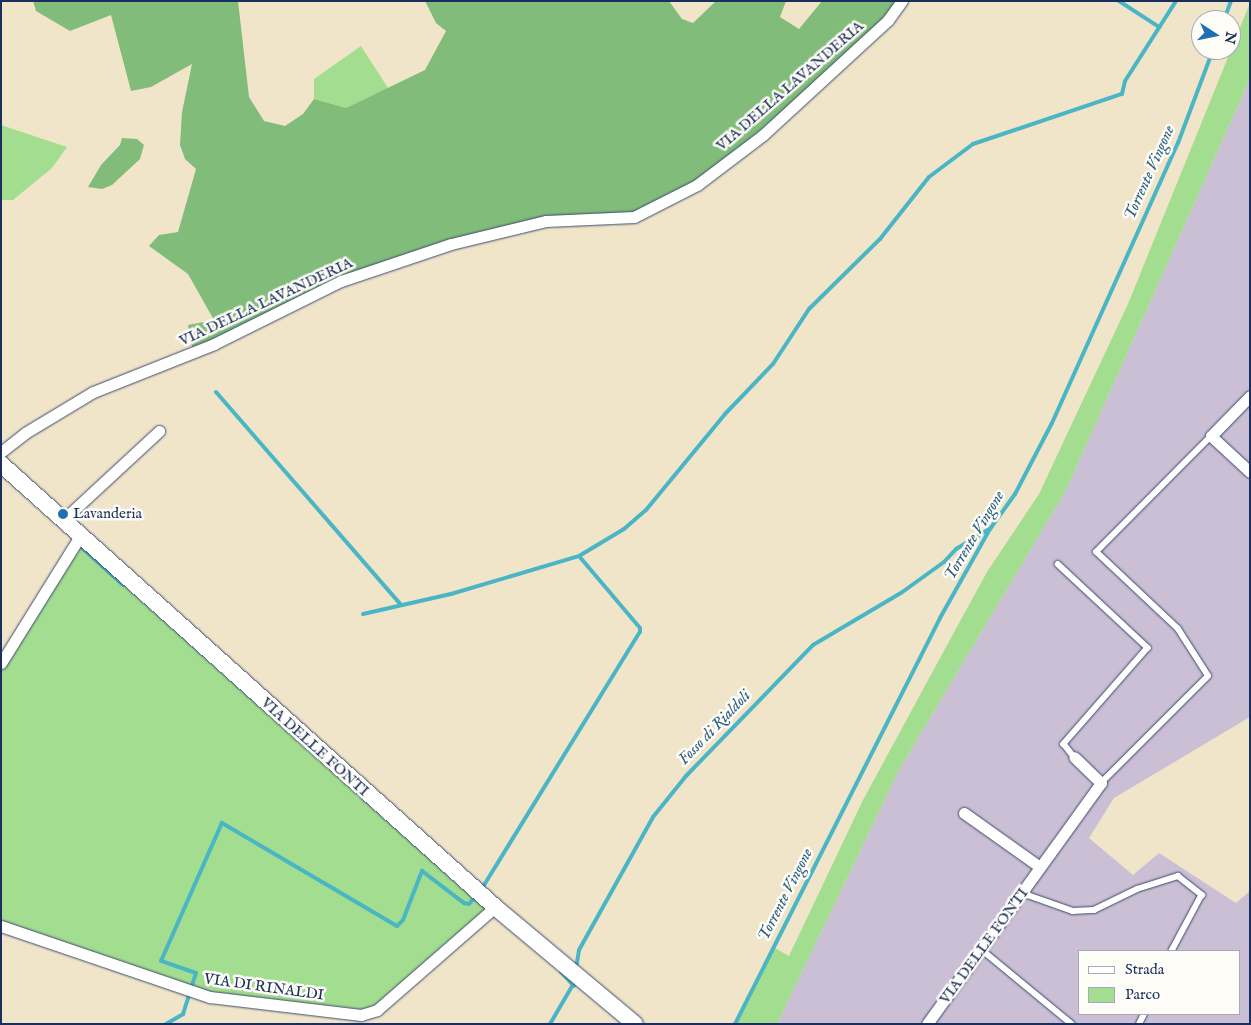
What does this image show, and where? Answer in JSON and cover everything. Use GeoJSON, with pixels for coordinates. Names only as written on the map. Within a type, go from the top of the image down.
{"type":"FeatureCollection","features":[{"type":"Feature","properties":{"kind":"street","name":"VIA DELLA LAVANDERIA"},"geometry":{"type":"LineString","coordinates":[[1,452],[25,433],[93,392],[214,344],[341,281],[451,244],[546,222],[634,217],[698,185],[762,135],[888,20],[902,1]]}},
{"type":"Feature","properties":{"kind":"street"},"geometry":{"type":"LineString","coordinates":[[1250,396],[1211,436],[1250,472]]}},
{"type":"Feature","properties":{"kind":"street"},"geometry":{"type":"LineString","coordinates":[[63,520],[159,431]]}},
{"type":"Feature","properties":{"kind":"street","name":"VIA DELLE FONTI"},"geometry":{"type":"LineString","coordinates":[[1,464],[495,908],[635,1024]]}},
{"type":"Feature","properties":{"kind":"street"},"geometry":{"type":"LineString","coordinates":[[1,663],[80,536]]}},
{"type":"Feature","properties":{"kind":"street"},"geometry":{"type":"LineString","coordinates":[[1074,758],[1101,783]]}},
{"type":"Feature","properties":{"kind":"street","name":"VIA DELLE FONTI"},"geometry":{"type":"LineString","coordinates":[[927,1024],[1101,783]]}},
{"type":"Feature","properties":{"kind":"street"},"geometry":{"type":"LineString","coordinates":[[964,813],[1040,867]]}},
{"type":"Feature","properties":{"kind":"street","name":"VIA DI RINALDI"},"geometry":{"type":"LineString","coordinates":[[1,926],[210,997],[361,1015],[376,1010],[495,908]]}},
{"type":"Feature","properties":{"kind":"lane"},"geometry":{"type":"LineString","coordinates":[[1101,783],[1208,676],[1178,629],[1096,552],[1211,436]]}},
{"type":"Feature","properties":{"kind":"lane"},"geometry":{"type":"LineString","coordinates":[[1058,564],[1148,648],[1064,744],[1074,758]]}},
{"type":"Feature","properties":{"kind":"lane"},"geometry":{"type":"LineString","coordinates":[[1022,893],[1073,911],[1094,910],[1137,889],[1178,876],[1202,895],[1173,950]]}},
{"type":"Feature","properties":{"kind":"lane"},"geometry":{"type":"LineString","coordinates":[[981,949],[1072,1024]]}},
{"type":"Feature","properties":{"kind":"shaded area"},"geometry":{"type":"Polygon","coordinates":[[[1250,79],[1250,717],[1114,798],[1089,838],[1133,875],[1159,853],[1236,903],[1250,891],[1250,1024],[777,1024],[899,770],[1065,492],[1250,79]]]}},
{"type":"Feature","properties":{"kind":"green space"},"geometry":{"type":"Polygon","coordinates":[[[33,1],[238,1],[249,97],[264,121],[285,126],[303,114],[314,99],[346,108],[425,70],[446,31],[436,23],[425,1],[669,1],[682,19],[693,23],[716,1],[786,1],[780,17],[799,29],[822,1],[902,1],[888,20],[697,185],[634,217],[546,221],[341,281],[193,353],[188,325],[214,320],[188,274],[149,246],[159,235],[178,232],[196,169],[185,159],[180,145],[182,112],[192,64],[151,87],[131,91],[111,15],[70,31],[36,11],[33,1]]]}},
{"type":"Feature","properties":{"kind":"green space"},"geometry":{"type":"Polygon","coordinates":[[[1250,3],[1250,79],[1065,492],[899,770],[777,1024],[735,1024],[775,948],[789,956],[863,800],[987,572],[1039,494],[1128,304],[1227,60],[1241,60],[1241,25],[1250,3]]]}},
{"type":"Feature","properties":{"kind":"green space"},"geometry":{"type":"Polygon","coordinates":[[[361,46],[388,88],[346,108],[314,99],[314,79],[361,46]]]}},
{"type":"Feature","properties":{"kind":"green space"},"geometry":{"type":"Polygon","coordinates":[[[1,125],[67,147],[52,168],[13,200],[1,200],[1,125]]]}},
{"type":"Feature","properties":{"kind":"green space"},"geometry":{"type":"Polygon","coordinates":[[[122,138],[137,139],[144,145],[140,159],[112,185],[102,189],[88,187],[101,165],[120,145],[122,138]]]}},
{"type":"Feature","properties":{"kind":"green space"},"geometry":{"type":"Polygon","coordinates":[[[80,536],[495,907],[377,1010],[361,1015],[210,997],[1,926],[1,665],[80,536]]]}},
{"type":"Feature","properties":{"kind":"waterway"},"geometry":{"type":"LineString","coordinates":[[1119,1],[1159,27]]}},
{"type":"Feature","properties":{"kind":"waterway"},"geometry":{"type":"LineString","coordinates":[[363,614],[451,594],[579,556],[624,529],[646,510],[725,414],[773,364],[809,309],[880,239],[929,177],[973,144],[1122,94],[1125,81],[1176,1]]}},
{"type":"Feature","properties":{"kind":"waterway","name":"Torrente Vingone"},"geometry":{"type":"LineString","coordinates":[[1228,10],[1231,1]]}},
{"type":"Feature","properties":{"kind":"waterway","name":"Torrente Vingone"},"geometry":{"type":"LineString","coordinates":[[735,1024],[940,618],[990,529],[1015,494],[1052,423],[1178,143],[1209,60]]}},
{"type":"Feature","properties":{"kind":"waterway"},"geometry":{"type":"LineString","coordinates":[[216,392],[401,605]]}},
{"type":"Feature","properties":{"kind":"waterway","name":"Fosso di Rialdoli"},"geometry":{"type":"LineString","coordinates":[[576,969],[579,950],[653,817],[686,776],[813,645],[901,593],[944,562],[956,549],[989,529]]}},
{"type":"Feature","properties":{"kind":"waterway"},"geometry":{"type":"LineString","coordinates":[[78,544],[123,585]]}},
{"type":"Feature","properties":{"kind":"waterway"},"geometry":{"type":"LineString","coordinates":[[481,890],[640,632],[640,628],[579,556]]}},
{"type":"Feature","properties":{"kind":"waterway"},"geometry":{"type":"LineString","coordinates":[[166,1024],[183,1014],[196,973],[161,961],[222,823],[397,926],[403,920],[422,871],[464,903],[469,904],[476,896]]}},
{"type":"Feature","properties":{"kind":"waterway"},"geometry":{"type":"LineString","coordinates":[[561,972],[574,986]]}},
{"type":"Feature","properties":{"kind":"waterway","name":"Fosso di Rialdoli"},"geometry":{"type":"LineString","coordinates":[[550,1024],[574,983]]}},
{"type":"Feature","properties":{"kind":"place","name":"Lavanderia"},"geometry":{"type":"Point","coordinates":[63,514]}}]}
